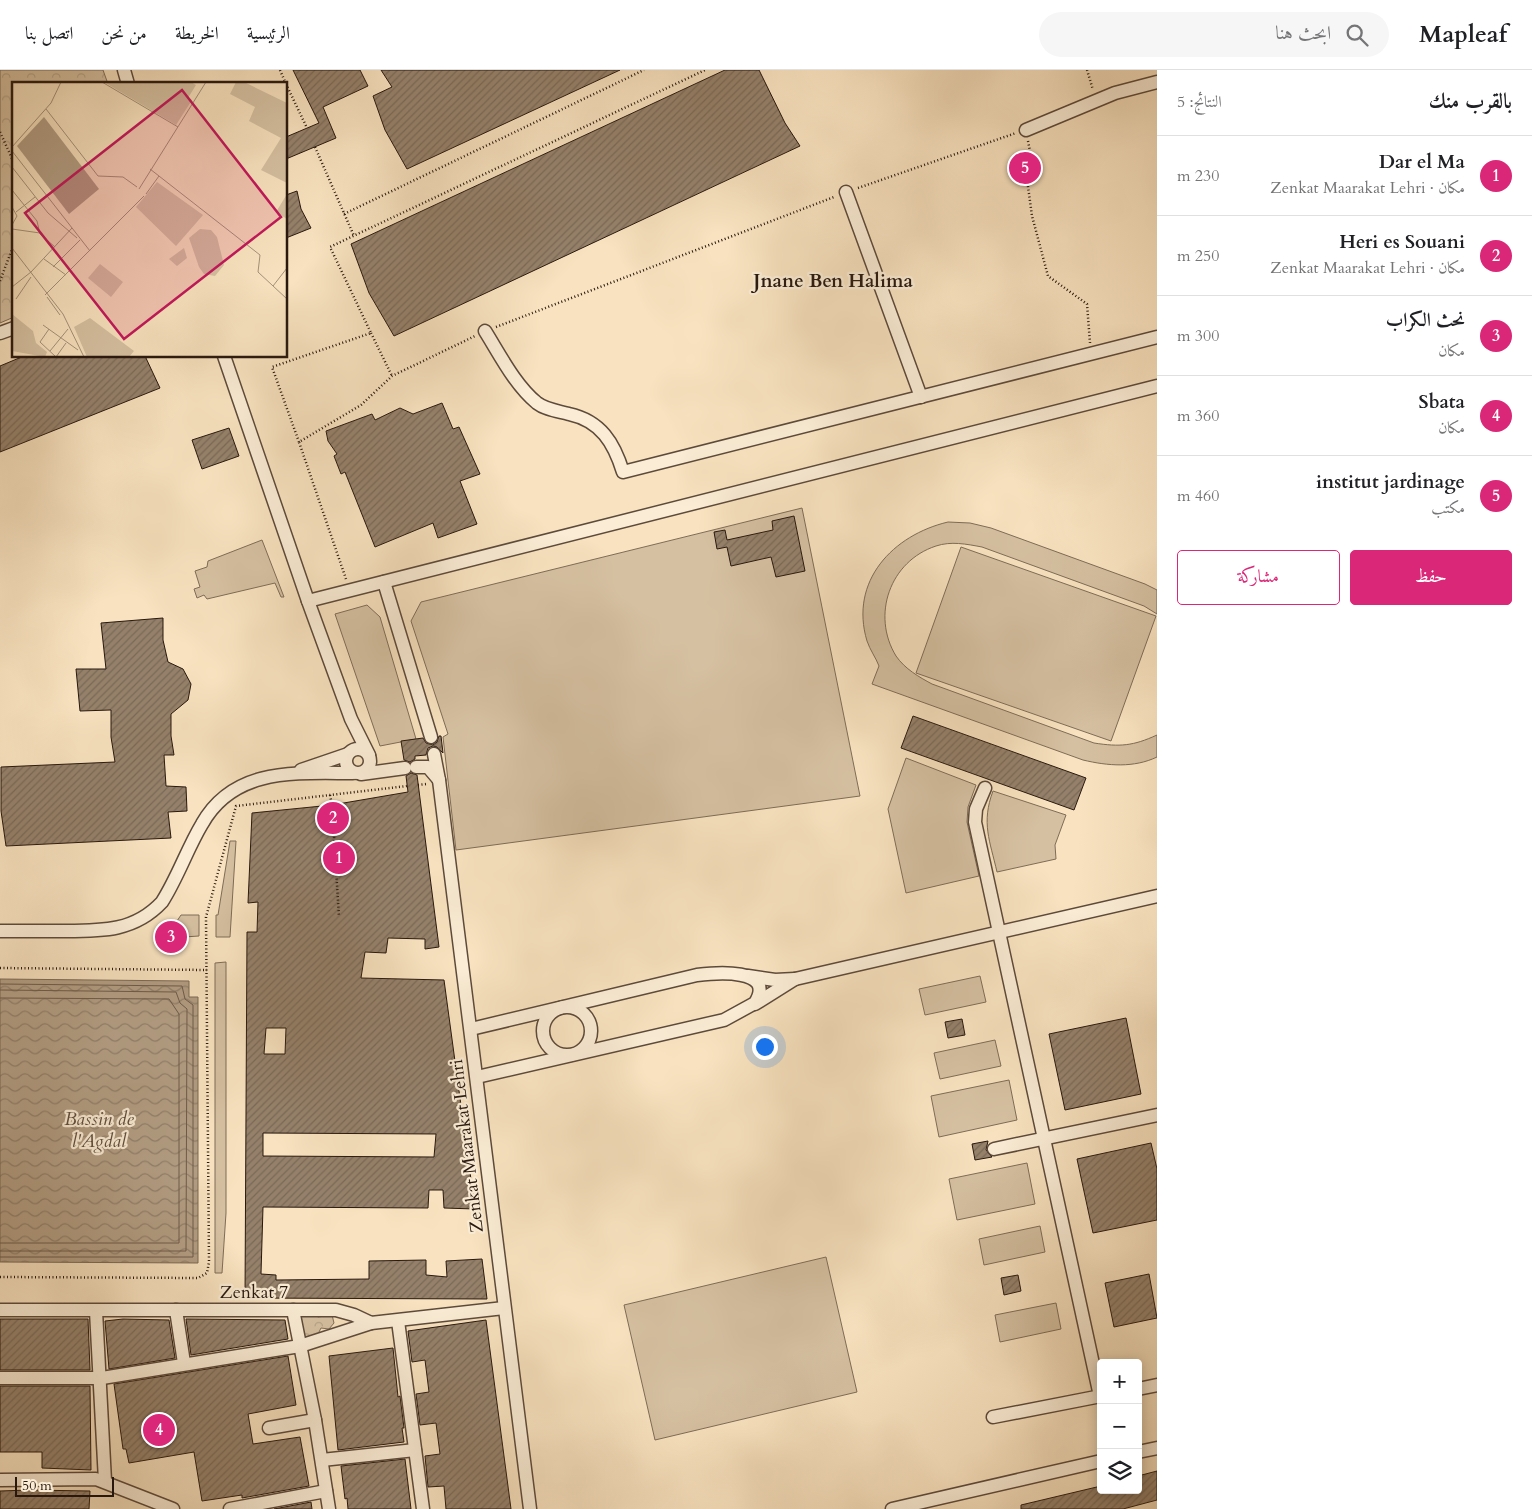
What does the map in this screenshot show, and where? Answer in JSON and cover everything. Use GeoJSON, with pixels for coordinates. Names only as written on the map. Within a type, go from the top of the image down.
{"type":"FeatureCollection","features":[{"type":"Feature","properties":{"kind":"street"},"geometry":{"type":"LineString","coordinates":[[1026,130],[1115,93],[1157,82]]}},
{"type":"Feature","properties":{"kind":"street"},"geometry":{"type":"LineString","coordinates":[[846,192],[921,397]]}},
{"type":"Feature","properties":{"kind":"street"},"geometry":{"type":"LineString","coordinates":[[0,333],[12,329]]}},
{"type":"Feature","properties":{"kind":"street"},"geometry":{"type":"LineString","coordinates":[[485,331],[511,372],[537,403],[552,410],[589,421],[606,433],[617,450],[623,472],[1157,337]]}},
{"type":"Feature","properties":{"kind":"street"},"geometry":{"type":"LineString","coordinates":[[225,358],[308,601],[352,719],[369,754],[370,766],[357,773]]}},
{"type":"Feature","properties":{"kind":"street"},"geometry":{"type":"LineString","coordinates":[[308,601],[1157,386]]}},
{"type":"Feature","properties":{"kind":"street"},"geometry":{"type":"LineString","coordinates":[[384,582],[431,737]]}},
{"type":"Feature","properties":{"kind":"street"},"geometry":{"type":"LineString","coordinates":[[352,719],[346,764],[357,773]]}},
{"type":"Feature","properties":{"kind":"street"},"geometry":{"type":"LineString","coordinates":[[0,931],[105,931],[130,925],[142,919],[162,902],[202,824],[221,798],[243,784],[291,774],[358,749],[369,754]]}},
{"type":"Feature","properties":{"kind":"street","name":"Zenkat Maarakat Lehri"},"geometry":{"type":"LineString","coordinates":[[434,754],[471,1029],[530,1509]]}},
{"type":"Feature","properties":{"kind":"street"},"geometry":{"type":"LineString","coordinates":[[291,774],[357,773],[428,768],[439,780]]}},
{"type":"Feature","properties":{"kind":"street"},"geometry":{"type":"LineString","coordinates":[[985,788],[976,809],[975,822],[1097,1382]]}},
{"type":"Feature","properties":{"kind":"street"},"geometry":{"type":"LineString","coordinates":[[471,1029],[697,975],[725,973],[775,980],[795,979],[1157,896]]}},
{"type":"Feature","properties":{"kind":"street"},"geometry":{"type":"LineString","coordinates":[[747,976],[756,982],[758,987],[758,998],[750,1007]]}},
{"type":"Feature","properties":{"kind":"street"},"geometry":{"type":"LineString","coordinates":[[477,1077],[724,1020],[750,1007],[795,979]]}},
{"type":"Feature","properties":{"kind":"street"},"geometry":{"type":"LineString","coordinates":[[561,1007],[578,1009],[589,1022],[590,1038],[586,1046],[572,1055],[557,1054],[551,1050],[543,1037],[542,1029],[548,1015],[561,1007]]}},
{"type":"Feature","properties":{"kind":"street"},"geometry":{"type":"LineString","coordinates":[[994,1149],[1157,1115]]}},
{"type":"Feature","properties":{"kind":"street","name":"Zenkat 7"},"geometry":{"type":"LineString","coordinates":[[0,1310],[336,1310],[354,1315],[370,1323],[504,1308]]}},
{"type":"Feature","properties":{"kind":"street"},"geometry":{"type":"LineString","coordinates":[[176,1310],[184,1363]]}},
{"type":"Feature","properties":{"kind":"street"},"geometry":{"type":"LineString","coordinates":[[293,1310],[315,1420],[329,1509]]}},
{"type":"Feature","properties":{"kind":"street"},"geometry":{"type":"LineString","coordinates":[[96,1311],[102,1378],[106,1481]]}},
{"type":"Feature","properties":{"kind":"street"},"geometry":{"type":"LineString","coordinates":[[398,1321],[423,1509]]}},
{"type":"Feature","properties":{"kind":"street"},"geometry":{"type":"LineString","coordinates":[[0,1378],[102,1378],[184,1363],[300,1346],[370,1323]]}},
{"type":"Feature","properties":{"kind":"street"},"geometry":{"type":"LineString","coordinates":[[1142,1388],[1157,1385]]}},
{"type":"Feature","properties":{"kind":"street"},"geometry":{"type":"LineString","coordinates":[[993,1417],[1097,1397]]}},
{"type":"Feature","properties":{"kind":"street"},"geometry":{"type":"LineString","coordinates":[[269,1428],[315,1420]]}},
{"type":"Feature","properties":{"kind":"street"},"geometry":{"type":"LineString","coordinates":[[1142,1451],[1157,1448]]}},
{"type":"Feature","properties":{"kind":"street"},"geometry":{"type":"LineString","coordinates":[[322,1460],[415,1450]]}},
{"type":"Feature","properties":{"kind":"street"},"geometry":{"type":"LineString","coordinates":[[892,1509],[1097,1462]]}},
{"type":"Feature","properties":{"kind":"street"},"geometry":{"type":"LineString","coordinates":[[0,1480],[106,1481],[173,1509]]}},
{"type":"Feature","properties":{"kind":"street"},"geometry":{"type":"LineString","coordinates":[[230,1509],[326,1491]]}},
{"type":"Feature","properties":{"kind":"path"},"geometry":{"type":"LineString","coordinates":[[280,70],[285,82]]}},
{"type":"Feature","properties":{"kind":"path"},"geometry":{"type":"LineString","coordinates":[[344,214],[644,70]]}},
{"type":"Feature","properties":{"kind":"path"},"geometry":{"type":"LineString","coordinates":[[392,376],[330,247],[706,70]]}},
{"type":"Feature","properties":{"kind":"path"},"geometry":{"type":"LineString","coordinates":[[1086,70],[1097,101]]}},
{"type":"Feature","properties":{"kind":"path"},"geometry":{"type":"LineString","coordinates":[[288,88],[307,128]]}},
{"type":"Feature","properties":{"kind":"path"},"geometry":{"type":"LineString","coordinates":[[299,442],[361,405],[392,376],[485,331],[846,192],[1026,130],[1030,151],[1027,179],[1032,216],[1048,276],[1087,304],[1092,354]]}},
{"type":"Feature","properties":{"kind":"path"},"geometry":{"type":"LineString","coordinates":[[0,132],[12,159]]}},
{"type":"Feature","properties":{"kind":"path"},"geometry":{"type":"LineString","coordinates":[[315,147],[354,236]]}},
{"type":"Feature","properties":{"kind":"path"},"geometry":{"type":"LineString","coordinates":[[0,281],[12,249]]}},
{"type":"Feature","properties":{"kind":"path"},"geometry":{"type":"LineString","coordinates":[[349,590],[272,367],[371,333]]}},
{"type":"Feature","properties":{"kind":"path"},"geometry":{"type":"LineString","coordinates":[[0,1277],[198,1278],[207,1273],[209,1252],[206,918],[236,806],[407,786]]}},
{"type":"Feature","properties":{"kind":"path"},"geometry":{"type":"LineString","coordinates":[[330,795],[340,918]]}},
{"type":"Feature","properties":{"kind":"path"},"geometry":{"type":"LineString","coordinates":[[0,968],[207,970]]}},
{"type":"Feature","properties":{"kind":"green space"},"geometry":{"type":"Polygon","coordinates":[[[0,70],[103,70],[107,82],[12,82],[12,318],[0,323],[0,70]]]}},
{"type":"Feature","properties":{"kind":"green space"},"geometry":{"type":"Polygon","coordinates":[[[802,508],[860,796],[456,850],[443,737],[448,734],[411,621],[421,602],[802,508]]]}},
{"type":"Feature","properties":{"kind":"green space"},"geometry":{"type":"Polygon","coordinates":[[[948,522],[970,523],[991,528],[1145,584],[1157,590],[1157,614],[1144,606],[982,547],[942,544],[920,553],[907,564],[889,591],[885,624],[889,640],[900,661],[932,684],[1094,743],[1126,745],[1157,735],[1157,757],[1139,763],[1121,765],[1083,760],[872,684],[879,666],[867,641],[863,619],[864,599],[870,580],[880,564],[893,550],[928,528],[948,522]]]}},
{"type":"Feature","properties":{"kind":"green space"},"geometry":{"type":"Polygon","coordinates":[[[262,540],[284,597],[281,597],[275,583],[207,599],[204,595],[197,598],[194,589],[200,587],[195,571],[207,567],[208,561],[262,540]]]}},
{"type":"Feature","properties":{"kind":"green space"},"geometry":{"type":"Polygon","coordinates":[[[961,547],[1156,616],[1111,741],[916,673],[961,547]]]}},
{"type":"Feature","properties":{"kind":"green space"},"geometry":{"type":"Polygon","coordinates":[[[367,605],[380,617],[416,739],[380,746],[335,614],[367,605]]]}},
{"type":"Feature","properties":{"kind":"green space"},"geometry":{"type":"Polygon","coordinates":[[[906,758],[976,785],[968,807],[967,822],[979,876],[906,893],[888,809],[906,758]]]}},
{"type":"Feature","properties":{"kind":"green space"},"geometry":{"type":"Polygon","coordinates":[[[993,791],[1066,815],[1055,845],[1056,859],[997,872],[989,841],[987,823],[989,802],[993,791]]]}},
{"type":"Feature","properties":{"kind":"green space"},"geometry":{"type":"Polygon","coordinates":[[[230,841],[236,841],[230,937],[216,937],[216,915],[218,915],[230,841]]]}},
{"type":"Feature","properties":{"kind":"green space"},"geometry":{"type":"Polygon","coordinates":[[[181,915],[199,915],[199,936],[184,937],[178,932],[177,921],[181,915]]]}},
{"type":"Feature","properties":{"kind":"green space"},"geometry":{"type":"Polygon","coordinates":[[[226,962],[226,1213],[222,1273],[215,1273],[215,963],[226,962]]]}},
{"type":"Feature","properties":{"kind":"green space"},"geometry":{"type":"Polygon","coordinates":[[[980,976],[986,1002],[925,1015],[919,989],[980,976]]]}},
{"type":"Feature","properties":{"kind":"green space"},"geometry":{"type":"Polygon","coordinates":[[[995,1040],[1001,1066],[940,1079],[934,1053],[995,1040]]]}},
{"type":"Feature","properties":{"kind":"green space"},"geometry":{"type":"Polygon","coordinates":[[[1009,1080],[1017,1120],[939,1137],[931,1096],[1009,1080]]]}},
{"type":"Feature","properties":{"kind":"green space"},"geometry":{"type":"Polygon","coordinates":[[[1027,1163],[1035,1204],[957,1220],[949,1179],[1027,1163]]]}},
{"type":"Feature","properties":{"kind":"green space"},"geometry":{"type":"Polygon","coordinates":[[[1040,1226],[1045,1252],[984,1265],[979,1239],[1040,1226]]]}},
{"type":"Feature","properties":{"kind":"green space"},"geometry":{"type":"Polygon","coordinates":[[[826,1257],[857,1392],[655,1440],[624,1305],[826,1257]]]}},
{"type":"Feature","properties":{"kind":"green space"},"geometry":{"type":"Polygon","coordinates":[[[1056,1303],[1061,1329],[1000,1342],[995,1315],[1056,1303]]]}},
{"type":"Feature","properties":{"kind":"green space"},"geometry":{"type":"Polygon","coordinates":[[[314,1314],[318,1317],[332,1315],[334,1323],[329,1329],[321,1328],[318,1334],[307,1337],[303,1336],[300,1318],[314,1314]]]}},
{"type":"Feature","properties":{"kind":"water","name":"Bassin de l'Agdal"},"geometry":{"type":"Polygon","coordinates":[[[0,979],[189,981],[189,997],[198,997],[198,1263],[0,1262],[0,979]]]}},
{"type":"Feature","properties":{"kind":"building"},"geometry":{"type":"Polygon","coordinates":[[[293,70],[360,70],[368,86],[323,107],[336,138],[288,158],[288,136],[319,123],[293,70]]]}},
{"type":"Feature","properties":{"kind":"building"},"geometry":{"type":"Polygon","coordinates":[[[381,70],[620,70],[407,169],[385,130],[373,96],[392,87],[381,70]]]}},
{"type":"Feature","properties":{"kind":"building"},"geometry":{"type":"Polygon","coordinates":[[[725,70],[759,70],[785,123],[800,146],[394,336],[369,293],[351,244],[725,70]]]}},
{"type":"Feature","properties":{"kind":"building"},"geometry":{"type":"Polygon","coordinates":[[[297,191],[301,209],[311,228],[288,237],[288,194],[297,191]]]}},
{"type":"Feature","properties":{"kind":"building"},"geometry":{"type":"Polygon","coordinates":[[[19,358],[146,358],[160,388],[0,452],[0,366],[19,358]]]}},
{"type":"Feature","properties":{"kind":"building"},"geometry":{"type":"Polygon","coordinates":[[[442,403],[453,429],[459,427],[480,474],[460,481],[477,524],[438,538],[433,523],[375,547],[345,472],[341,474],[334,456],[337,454],[328,441],[326,431],[372,414],[375,420],[400,408],[413,414],[442,403]]]}},
{"type":"Feature","properties":{"kind":"building"},"geometry":{"type":"Polygon","coordinates":[[[229,428],[239,456],[202,469],[192,440],[229,428]]]}},
{"type":"Feature","properties":{"kind":"building"},"geometry":{"type":"Polygon","coordinates":[[[794,516],[805,571],[776,577],[771,557],[731,566],[727,547],[717,549],[714,532],[725,530],[727,540],[773,530],[772,521],[794,516]]]}},
{"type":"Feature","properties":{"kind":"building"},"geometry":{"type":"Polygon","coordinates":[[[163,618],[163,640],[168,662],[183,669],[191,684],[188,700],[171,714],[171,736],[174,755],[164,755],[166,786],[186,787],[187,811],[168,812],[171,838],[6,846],[1,811],[1,767],[115,762],[111,737],[111,710],[80,711],[76,669],[106,669],[101,623],[163,618]]]}},
{"type":"Feature","properties":{"kind":"building"},"geometry":{"type":"Polygon","coordinates":[[[913,716],[1086,778],[1074,810],[901,748],[913,716]]]}},
{"type":"Feature","properties":{"kind":"building"},"geometry":{"type":"Polygon","coordinates":[[[439,736],[441,736],[443,753],[433,746],[428,748],[426,755],[415,756],[415,759],[410,762],[404,760],[401,741],[423,738],[426,743],[433,745],[437,742],[439,736]]]}},
{"type":"Feature","properties":{"kind":"building"},"geometry":{"type":"Polygon","coordinates":[[[411,773],[417,775],[439,947],[425,949],[425,939],[388,938],[386,953],[365,952],[361,978],[444,980],[475,1209],[444,1208],[443,1190],[429,1190],[428,1208],[263,1207],[261,1274],[276,1275],[276,1280],[369,1279],[369,1261],[426,1260],[426,1275],[447,1277],[446,1261],[482,1259],[487,1299],[245,1298],[247,932],[257,932],[258,902],[248,903],[252,813],[332,805],[408,792],[406,776],[411,773]],[[266,1028],[264,1054],[285,1054],[286,1028],[266,1028]],[[263,1133],[263,1156],[434,1157],[436,1134],[263,1133]]]}},
{"type":"Feature","properties":{"kind":"building"},"geometry":{"type":"Polygon","coordinates":[[[1126,1018],[1141,1094],[1065,1110],[1049,1034],[1126,1018]]]}},
{"type":"Feature","properties":{"kind":"building"},"geometry":{"type":"Polygon","coordinates":[[[962,1019],[965,1035],[948,1038],[945,1022],[962,1019]]]}},
{"type":"Feature","properties":{"kind":"building"},"geometry":{"type":"Polygon","coordinates":[[[988,1141],[986,1150],[992,1157],[975,1160],[972,1144],[988,1141]]]}},
{"type":"Feature","properties":{"kind":"building"},"geometry":{"type":"Polygon","coordinates":[[[1151,1143],[1157,1169],[1157,1220],[1093,1233],[1077,1159],[1151,1143]]]}},
{"type":"Feature","properties":{"kind":"building"},"geometry":{"type":"Polygon","coordinates":[[[1149,1274],[1157,1318],[1114,1327],[1105,1283],[1149,1274]]]}},
{"type":"Feature","properties":{"kind":"building"},"geometry":{"type":"Polygon","coordinates":[[[1018,1275],[1021,1291],[1004,1295],[1001,1278],[1018,1275]]]}},
{"type":"Feature","properties":{"kind":"building"},"geometry":{"type":"Polygon","coordinates":[[[0,1319],[88,1319],[90,1370],[0,1370],[0,1319]]]}},
{"type":"Feature","properties":{"kind":"building"},"geometry":{"type":"Polygon","coordinates":[[[123,1319],[169,1320],[175,1358],[109,1369],[105,1321],[123,1319]]]}},
{"type":"Feature","properties":{"kind":"building"},"geometry":{"type":"Polygon","coordinates":[[[186,1319],[285,1320],[288,1339],[191,1355],[186,1319]]]}},
{"type":"Feature","properties":{"kind":"building"},"geometry":{"type":"Polygon","coordinates":[[[486,1320],[511,1509],[446,1509],[444,1486],[428,1487],[425,1456],[440,1454],[436,1423],[420,1425],[416,1394],[429,1392],[425,1360],[412,1362],[408,1331],[486,1320]]]}},
{"type":"Feature","properties":{"kind":"building"},"geometry":{"type":"Polygon","coordinates":[[[393,1348],[398,1397],[400,1396],[404,1428],[402,1428],[404,1442],[338,1450],[329,1356],[393,1348]]]}},
{"type":"Feature","properties":{"kind":"building"},"geometry":{"type":"Polygon","coordinates":[[[288,1356],[296,1405],[248,1414],[253,1444],[300,1437],[309,1486],[242,1498],[242,1495],[202,1501],[194,1452],[129,1463],[126,1449],[123,1449],[114,1384],[288,1356]]]}},
{"type":"Feature","properties":{"kind":"building"},"geometry":{"type":"Polygon","coordinates":[[[0,1386],[90,1386],[91,1470],[42,1468],[42,1452],[0,1452],[0,1386]]]}},
{"type":"Feature","properties":{"kind":"building"},"geometry":{"type":"Polygon","coordinates":[[[405,1459],[411,1509],[348,1509],[341,1466],[405,1459]]]}},
{"type":"Feature","properties":{"kind":"building"},"geometry":{"type":"Polygon","coordinates":[[[1157,1471],[1157,1500],[1123,1509],[1021,1509],[1021,1505],[1097,1487],[1097,1494],[1142,1494],[1142,1475],[1157,1471]]]}},
{"type":"Feature","properties":{"kind":"building"},"geometry":{"type":"Polygon","coordinates":[[[0,1491],[90,1491],[89,1509],[0,1509],[0,1491]]]}},
{"type":"Feature","properties":{"kind":"building"},"geometry":{"type":"Polygon","coordinates":[[[311,1502],[312,1509],[274,1509],[311,1502]]]}},
{"type":"Feature","properties":{"kind":"place","name":"institut jardinage"},"geometry":{"type":"Point","coordinates":[1025,168]}},
{"type":"Feature","properties":{"kind":"place","name":"Heri es Souani"},"geometry":{"type":"Point","coordinates":[333,818]}},
{"type":"Feature","properties":{"kind":"place","name":"Dar el Ma"},"geometry":{"type":"Point","coordinates":[339,858]}},
{"type":"Feature","properties":{"kind":"place","name":"نحث الكراب"},"geometry":{"type":"Point","coordinates":[171,937]}},
{"type":"Feature","properties":{"kind":"place","name":"Sbata"},"geometry":{"type":"Point","coordinates":[159,1430]}},
{"type":"Feature","properties":{"kind":"district","name":"Jnane Ben Halima"},"geometry":{"type":"Point","coordinates":[833,281]}}]}
